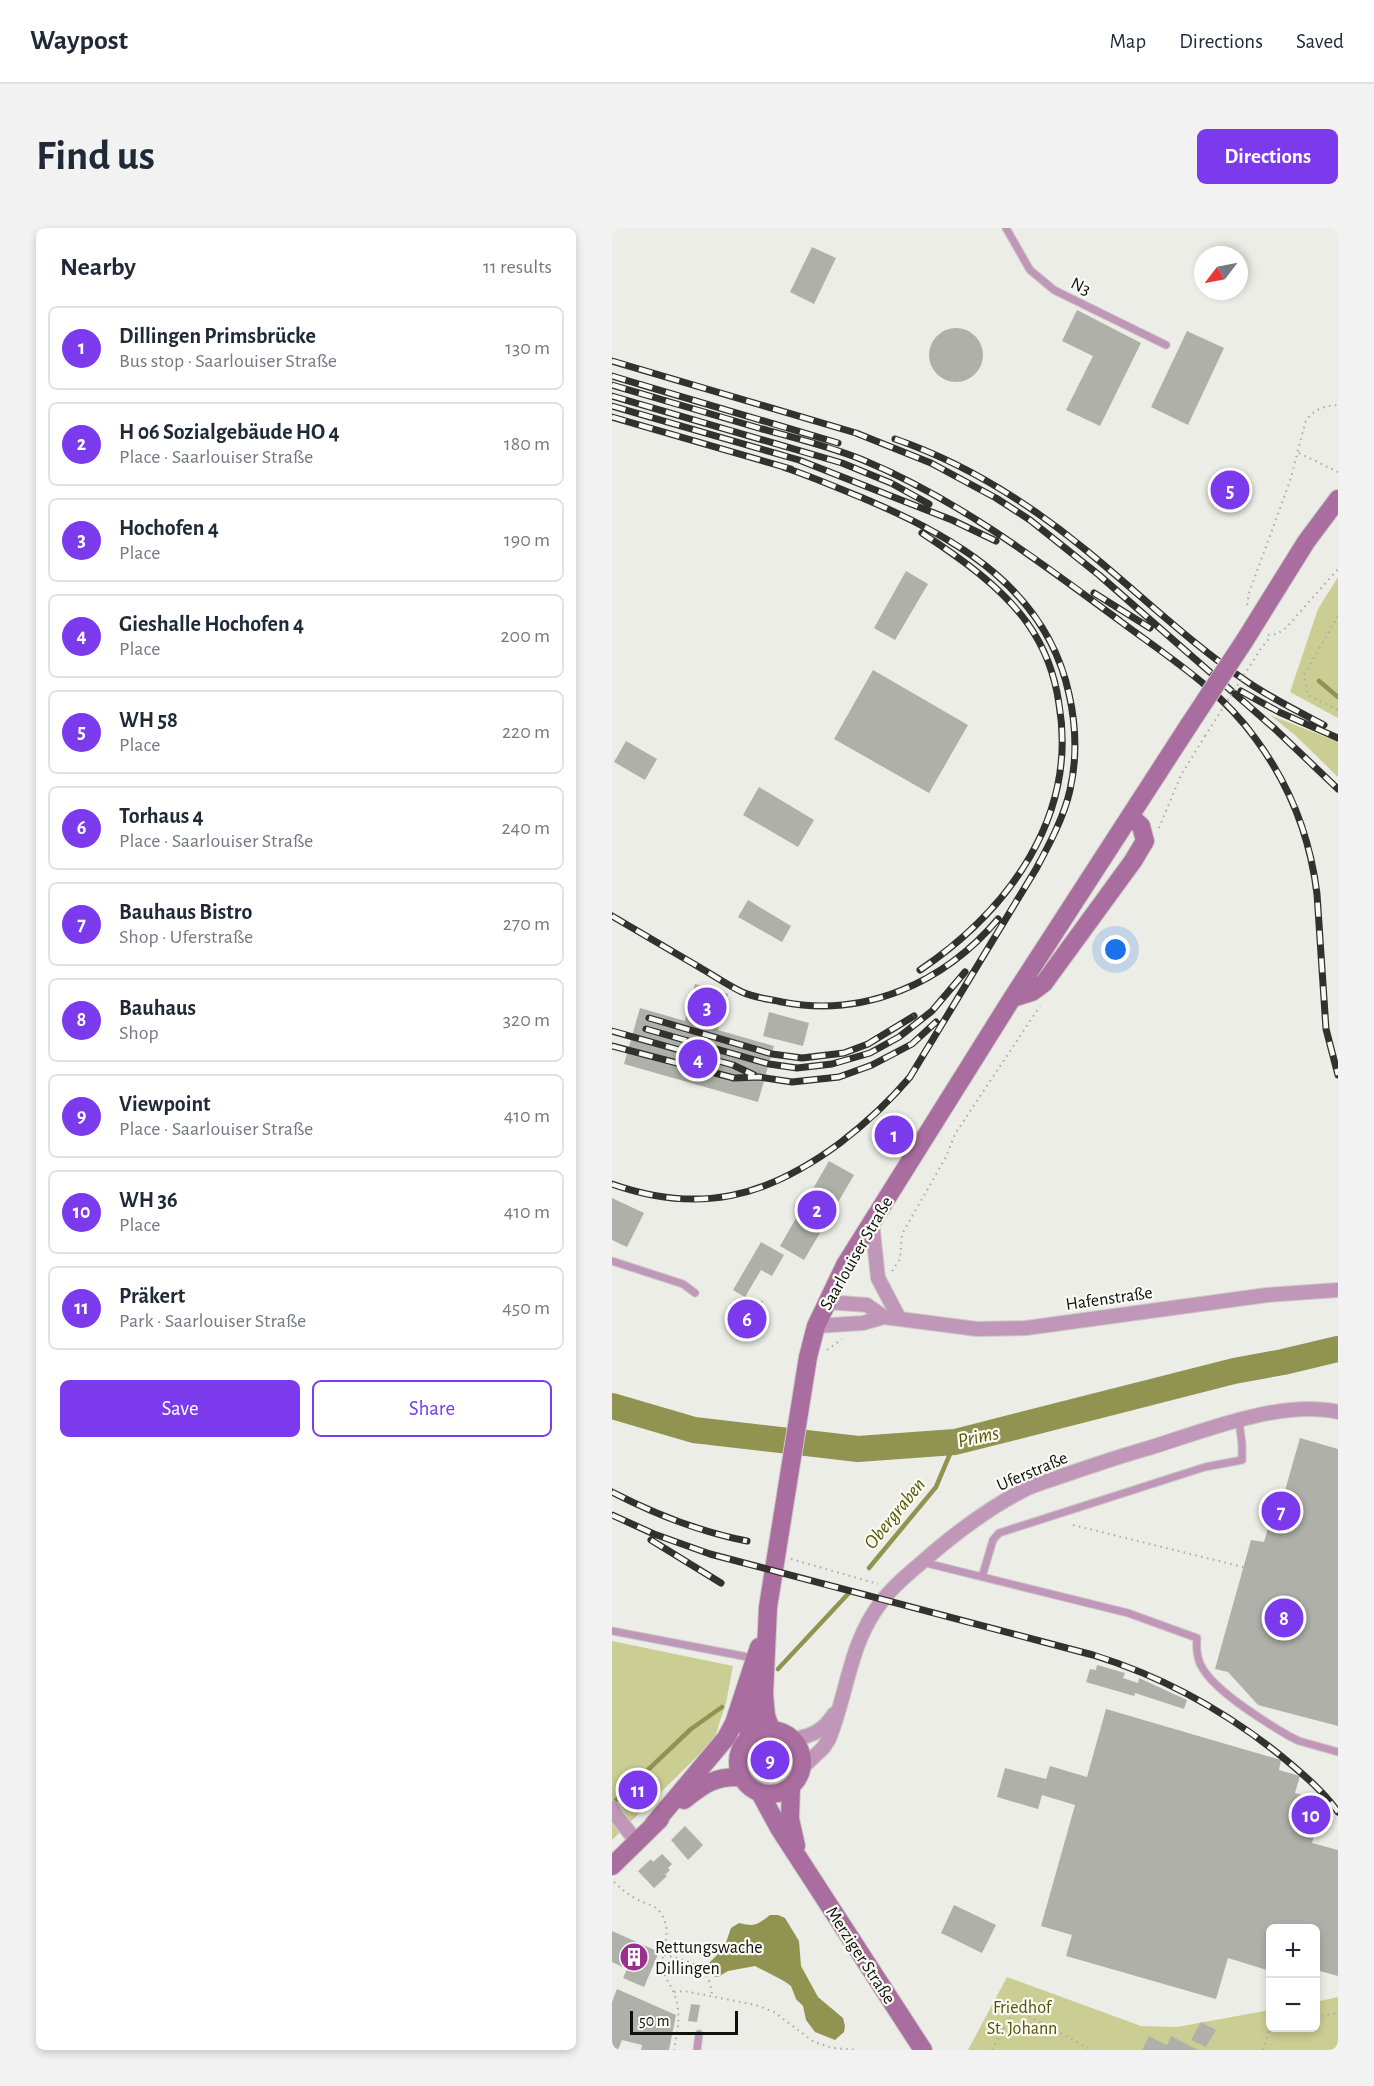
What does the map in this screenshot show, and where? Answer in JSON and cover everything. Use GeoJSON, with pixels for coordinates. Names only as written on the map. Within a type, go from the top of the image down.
{"type":"FeatureCollection","features":[{"type":"Feature","properties":{"kind":"main road","name":"Saarlouiser Straße"},"geometry":{"type":"LineString","coordinates":[[748,1737],[778,1546],[817,1354],[816,1326],[826,1302],[872,1221],[1012,999],[1189,725],[1252,640],[1306,542],[1338,499]]}},
{"type":"Feature","properties":{"kind":"main road"},"geometry":{"type":"LineString","coordinates":[[1012,999],[1032,992],[1044,983],[1133,861],[1145,841],[1141,826],[1131,817]]}},
{"type":"Feature","properties":{"kind":"main road","name":"Saarlouiser Straße"},"geometry":{"type":"LineString","coordinates":[[768,1606],[764,1694],[766,1716],[771,1729]]}},
{"type":"Feature","properties":{"kind":"main road","name":"Saarlouiser Straße"},"geometry":{"type":"LineString","coordinates":[[653,1825],[726,1738],[734,1723],[763,1633]]}},
{"type":"Feature","properties":{"kind":"main road"},"geometry":{"type":"LineString","coordinates":[[771,1729],[793,1739],[802,1756],[797,1779],[781,1792],[771,1794],[760,1793],[752,1789],[739,1769],[741,1746],[748,1737],[755,1732],[771,1729]]}},
{"type":"Feature","properties":{"kind":"main road","name":"Saarlouiser Straße"},"geometry":{"type":"LineString","coordinates":[[612,1866],[653,1825],[708,1782],[739,1769]]}},
{"type":"Feature","properties":{"kind":"main road","name":"Merziger Straße"},"geometry":{"type":"LineString","coordinates":[[791,1786],[790,1819],[800,1859]]}},
{"type":"Feature","properties":{"kind":"main road","name":"Merziger Straße"},"geometry":{"type":"LineString","coordinates":[[760,1793],[779,1828],[923,2050]]}},
{"type":"Feature","properties":{"kind":"street"},"geometry":{"type":"LineString","coordinates":[[872,1221],[878,1278],[899,1318]]}},
{"type":"Feature","properties":{"kind":"street","name":"Hafenstraße"},"geometry":{"type":"LineString","coordinates":[[816,1326],[862,1323],[884,1317],[977,1329],[1026,1328],[1267,1295],[1338,1290]]}},
{"type":"Feature","properties":{"kind":"street","name":"Hafenstraße"},"geometry":{"type":"LineString","coordinates":[[826,1302],[867,1305],[884,1317]]}},
{"type":"Feature","properties":{"kind":"street","name":"Uferstraße"},"geometry":{"type":"LineString","coordinates":[[801,1769],[829,1739],[850,1664],[867,1624],[892,1588],[949,1539],[990,1509],[1029,1487],[1099,1463],[1239,1421],[1286,1410],[1306,1408],[1338,1412]]}},
{"type":"Feature","properties":{"kind":"street","name":"Uferstraße"},"geometry":{"type":"LineString","coordinates":[[793,1739],[817,1733],[827,1725],[838,1708]]}},
{"type":"Feature","properties":{"kind":"street"},"geometry":{"type":"LineString","coordinates":[[614,1811],[636,1841]]}},
{"type":"Feature","properties":{"kind":"lane","name":"N3"},"geometry":{"type":"LineString","coordinates":[[1006,228],[1030,270],[1054,290],[1166,345]]}},
{"type":"Feature","properties":{"kind":"lane"},"geometry":{"type":"LineString","coordinates":[[612,1261],[683,1284],[695,1293]]}},
{"type":"Feature","properties":{"kind":"lane"},"geometry":{"type":"LineString","coordinates":[[982,1577],[993,1540],[999,1533],[1194,1470],[1242,1460],[1239,1421]]}},
{"type":"Feature","properties":{"kind":"lane"},"geometry":{"type":"LineString","coordinates":[[922,1562],[1128,1613],[1197,1638],[1197,1655],[1200,1664],[1206,1674],[1225,1691],[1289,1736],[1338,1752]]}},
{"type":"Feature","properties":{"kind":"lane"},"geometry":{"type":"LineString","coordinates":[[612,1631],[756,1658]]}},
{"type":"Feature","properties":{"kind":"lane"},"geometry":{"type":"LineString","coordinates":[[697,2050],[699,2034]]}},
{"type":"Feature","properties":{"kind":"path"},"geometry":{"type":"LineString","coordinates":[[1157,836],[1166,808],[1181,775],[1205,736],[1252,640],[1247,602],[1249,593],[1299,453],[1306,420],[1313,412],[1325,406],[1338,405]]}},
{"type":"Feature","properties":{"kind":"path"},"geometry":{"type":"LineString","coordinates":[[1299,453],[1338,472]]}},
{"type":"Feature","properties":{"kind":"path"},"geometry":{"type":"LineString","coordinates":[[1252,640],[1271,636],[1286,628],[1338,569]]}},
{"type":"Feature","properties":{"kind":"path"},"geometry":{"type":"LineString","coordinates":[[1338,616],[1304,675],[1308,695],[1338,710]]}},
{"type":"Feature","properties":{"kind":"path"},"geometry":{"type":"LineString","coordinates":[[1252,640],[1271,636]]}},
{"type":"Feature","properties":{"kind":"path"},"geometry":{"type":"LineString","coordinates":[[878,1278],[891,1272],[898,1263],[902,1234],[946,1157],[955,1134],[1040,1006]]}},
{"type":"Feature","properties":{"kind":"path"},"geometry":{"type":"LineString","coordinates":[[817,1354],[853,1332],[854,1323]]}},
{"type":"Feature","properties":{"kind":"path"},"geometry":{"type":"LineString","coordinates":[[1073,1525],[1243,1567]]}},
{"type":"Feature","properties":{"kind":"path"},"geometry":{"type":"LineString","coordinates":[[778,1546],[872,1582]]}},
{"type":"Feature","properties":{"kind":"path"},"geometry":{"type":"LineString","coordinates":[[612,1881],[639,1900],[649,1903],[658,1910],[666,1922],[668,1935],[663,1968],[674,1992],[678,2008],[679,2027],[674,2050]]}},
{"type":"Feature","properties":{"kind":"path"},"geometry":{"type":"LineString","coordinates":[[664,1955],[681,1958],[701,1968],[709,1977],[712,1997]]}},
{"type":"Feature","properties":{"kind":"path"},"geometry":{"type":"LineString","coordinates":[[674,1992],[684,1991],[756,2005],[774,2012],[814,2042],[833,2048],[858,2050]]}},
{"type":"Feature","properties":{"kind":"path"},"geometry":{"type":"LineString","coordinates":[[992,2050],[1012,2014],[1019,2011],[1092,2050]]}},
{"type":"Feature","properties":{"kind":"path"},"geometry":{"type":"LineString","coordinates":[[1320,2016],[1338,2013]]}},
{"type":"Feature","properties":{"kind":"path"},"geometry":{"type":"LineString","coordinates":[[1263,2050],[1268,2032]]}},
{"type":"Feature","properties":{"kind":"green space"},"geometry":{"type":"Polygon","coordinates":[[[1338,577],[1338,718],[1290,692],[1318,609],[1338,577]]]}},
{"type":"Feature","properties":{"kind":"green space"},"geometry":{"type":"Polygon","coordinates":[[[1270,715],[1338,742],[1338,777],[1296,736],[1270,715]]]}},
{"type":"Feature","properties":{"kind":"green space"},"geometry":{"type":"Polygon","coordinates":[[[612,1641],[733,1666],[726,1703],[714,1740],[612,1840],[612,1641]]]}},
{"type":"Feature","properties":{"kind":"green space","name":"Friedhof St. Johann"},"geometry":{"type":"Polygon","coordinates":[[[1007,1977],[1141,2026],[1177,2027],[1266,2011],[1266,2032],[1320,2032],[1320,2001],[1338,1997],[1338,2050],[968,2050],[1007,1977]]]}},
{"type":"Feature","properties":{"kind":"shaded area"},"geometry":{"type":"Polygon","coordinates":[[[770,1915],[785,1918],[799,1941],[801,1966],[818,1997],[843,2018],[844,2032],[835,2040],[815,2032],[806,2020],[803,2006],[796,1999],[791,1986],[784,1981],[755,1966],[728,1971],[718,1977],[713,1976],[709,1968],[710,1962],[724,1948],[731,1928],[739,1923],[756,1924],[770,1915]]]}},
{"type":"Feature","properties":{"kind":"building"},"geometry":{"type":"Polygon","coordinates":[[[812,247],[836,258],[814,304],[790,292],[812,247]]]}},
{"type":"Feature","properties":{"kind":"building"},"geometry":{"type":"Polygon","coordinates":[[[1077,310],[1141,343],[1100,426],[1066,410],[1093,356],[1062,341],[1077,310]]]}},
{"type":"Feature","properties":{"kind":"building"},"geometry":{"type":"Polygon","coordinates":[[[951,328],[961,328],[971,332],[979,340],[983,355],[979,370],[971,378],[961,382],[951,382],[941,378],[933,370],[929,360],[929,350],[933,340],[941,332],[951,328]]]}},
{"type":"Feature","properties":{"kind":"building"},"geometry":{"type":"Polygon","coordinates":[[[1187,331],[1224,348],[1188,425],[1151,407],[1187,331]]]}},
{"type":"Feature","properties":{"kind":"building"},"geometry":{"type":"Polygon","coordinates":[[[1238,473],[1241,475],[1243,495],[1247,499],[1220,502],[1216,496],[1211,495],[1221,486],[1219,474],[1224,475],[1238,473]]]}},
{"type":"Feature","properties":{"kind":"building"},"geometry":{"type":"Polygon","coordinates":[[[906,571],[928,584],[895,640],[874,628],[906,571]]]}},
{"type":"Feature","properties":{"kind":"building"},"geometry":{"type":"Polygon","coordinates":[[[873,670],[968,725],[929,793],[834,739],[873,670]]]}},
{"type":"Feature","properties":{"kind":"building"},"geometry":{"type":"Polygon","coordinates":[[[626,741],[657,759],[645,780],[614,762],[626,741]]]}},
{"type":"Feature","properties":{"kind":"building"},"geometry":{"type":"Polygon","coordinates":[[[759,787],[814,820],[798,847],[743,815],[759,787]]]}},
{"type":"Feature","properties":{"kind":"building"},"geometry":{"type":"Polygon","coordinates":[[[748,900],[791,926],[782,942],[738,917],[748,900]]]}},
{"type":"Feature","properties":{"kind":"building"},"geometry":{"type":"Polygon","coordinates":[[[695,984],[728,994],[718,1030],[774,1046],[758,1102],[624,1064],[640,1008],[685,1021],[695,984]]]}},
{"type":"Feature","properties":{"kind":"building"},"geometry":{"type":"Polygon","coordinates":[[[769,1012],[809,1023],[803,1046],[763,1036],[769,1012]]]}},
{"type":"Feature","properties":{"kind":"building"},"geometry":{"type":"Polygon","coordinates":[[[829,1161],[854,1175],[804,1260],[780,1246],[829,1161]]]}},
{"type":"Feature","properties":{"kind":"building"},"geometry":{"type":"Polygon","coordinates":[[[612,1198],[644,1213],[627,1247],[612,1240],[612,1198]]]}},
{"type":"Feature","properties":{"kind":"building"},"geometry":{"type":"Polygon","coordinates":[[[761,1242],[784,1255],[772,1276],[761,1270],[745,1297],[733,1290],[761,1242]]]}},
{"type":"Feature","properties":{"kind":"building"},"geometry":{"type":"Polygon","coordinates":[[[763,1301],[764,1330],[731,1331],[730,1303],[763,1301]]]}},
{"type":"Feature","properties":{"kind":"building"},"geometry":{"type":"Polygon","coordinates":[[[1300,1438],[1338,1449],[1338,1726],[1258,1705],[1228,1672],[1215,1669],[1251,1540],[1264,1542],[1278,1493],[1284,1494],[1300,1438]]]}},
{"type":"Feature","properties":{"kind":"building"},"geometry":{"type":"Polygon","coordinates":[[[1097,1665],[1125,1673],[1123,1678],[1138,1683],[1139,1678],[1187,1700],[1184,1709],[1135,1693],[1134,1696],[1086,1682],[1090,1669],[1096,1670],[1097,1665]]]}},
{"type":"Feature","properties":{"kind":"building"},"geometry":{"type":"Polygon","coordinates":[[[1106,1709],[1281,1760],[1279,1770],[1300,1776],[1295,1793],[1324,1801],[1321,1811],[1326,1818],[1330,1818],[1330,1823],[1325,1822],[1316,1828],[1312,1843],[1338,1850],[1338,1976],[1320,1971],[1320,1924],[1266,1924],[1266,1970],[1228,1958],[1216,1999],[1066,1956],[1072,1935],[1041,1926],[1075,1805],[1042,1795],[1038,1809],[997,1797],[1005,1768],[1046,1779],[1050,1766],[1087,1777],[1106,1709]]]}},
{"type":"Feature","properties":{"kind":"building"},"geometry":{"type":"Polygon","coordinates":[[[685,1826],[703,1845],[688,1860],[671,1840],[685,1826]]]}},
{"type":"Feature","properties":{"kind":"building"},"geometry":{"type":"Polygon","coordinates":[[[662,1854],[672,1864],[665,1875],[667,1876],[654,1888],[638,1871],[651,1859],[653,1862],[662,1854]]]}},
{"type":"Feature","properties":{"kind":"building"},"geometry":{"type":"Polygon","coordinates":[[[954,1905],[996,1925],[982,1953],[941,1933],[954,1905]]]}},
{"type":"Feature","properties":{"kind":"building","name":"Rettungswache Dillingen"},"geometry":{"type":"Polygon","coordinates":[[[612,1931],[659,1952],[644,1987],[623,1978],[627,1969],[612,1962],[612,1931]]]}},
{"type":"Feature","properties":{"kind":"building"},"geometry":{"type":"Polygon","coordinates":[[[617,1989],[676,2015],[669,2050],[641,2050],[642,2045],[622,2040],[618,2050],[612,2050],[612,2002],[617,1989]]]}},
{"type":"Feature","properties":{"kind":"building"},"geometry":{"type":"Polygon","coordinates":[[[691,2004],[700,2005],[697,2022],[688,2021],[691,2004]]]}},
{"type":"Feature","properties":{"kind":"building"},"geometry":{"type":"Polygon","coordinates":[[[1201,2022],[1216,2030],[1206,2047],[1191,2040],[1201,2022]]]}},
{"type":"Feature","properties":{"kind":"building"},"geometry":{"type":"Polygon","coordinates":[[[1149,2036],[1167,2045],[1171,2036],[1198,2050],[1142,2050],[1149,2036]]]}},
{"type":"Feature","properties":{"kind":"waterway"},"geometry":{"type":"LineString","coordinates":[[1319,681],[1338,697]]}},
{"type":"Feature","properties":{"kind":"waterway","name":"Prims"},"geometry":{"type":"LineString","coordinates":[[612,1406],[694,1430],[858,1449],[955,1442],[1234,1371],[1338,1349]]}},
{"type":"Feature","properties":{"kind":"waterway","name":"Obergraben"},"geometry":{"type":"LineString","coordinates":[[869,1568],[936,1487],[955,1442]]}},
{"type":"Feature","properties":{"kind":"waterway","name":"Obergraben"},"geometry":{"type":"LineString","coordinates":[[778,1669],[848,1594]]}},
{"type":"Feature","properties":{"kind":"waterway","name":"Obergraben"},"geometry":{"type":"LineString","coordinates":[[612,1804],[691,1729],[722,1707]]}},
{"type":"Feature","properties":{"kind":"railway"},"geometry":{"type":"LineString","coordinates":[[612,361],[856,433],[931,463],[996,498],[1030,520],[1099,575],[1275,729],[1338,789]]}},
{"type":"Feature","properties":{"kind":"railway"},"geometry":{"type":"LineString","coordinates":[[612,376],[838,443]]}},
{"type":"Feature","properties":{"kind":"railway"},"geometry":{"type":"LineString","coordinates":[[612,385],[838,451],[863,460],[931,493],[964,512],[1059,576],[1175,661],[1226,704],[1255,738],[1278,774],[1304,832],[1317,894],[1326,1029],[1338,1075]]}},
{"type":"Feature","properties":{"kind":"railway"},"geometry":{"type":"LineString","coordinates":[[612,396],[842,463],[891,483],[929,504]]}},
{"type":"Feature","properties":{"kind":"railway"},"geometry":{"type":"LineString","coordinates":[[612,406],[799,460],[952,520],[996,541]]}},
{"type":"Feature","properties":{"kind":"railway"},"geometry":{"type":"LineString","coordinates":[[612,417],[791,469]]}},
{"type":"Feature","properties":{"kind":"railway"},"geometry":{"type":"LineString","coordinates":[[895,439],[947,460],[1020,501],[1087,551],[1186,636],[1228,668],[1267,694],[1324,725]]}},
{"type":"Feature","properties":{"kind":"railway"},"geometry":{"type":"LineString","coordinates":[[612,1184],[674,1198],[704,1199],[732,1195],[759,1188],[786,1177],[813,1162],[859,1128],[910,1077],[1036,869],[1060,821],[1070,790],[1075,742],[1069,694],[1058,658],[1041,626],[1020,598],[996,574],[937,534],[872,502],[783,467]]}},
{"type":"Feature","properties":{"kind":"railway"},"geometry":{"type":"LineString","coordinates":[[920,970],[982,919],[1008,889],[1030,857],[1047,822],[1058,784],[1062,745],[1055,683],[1044,652],[1034,633],[1018,610],[993,586],[922,533]]}},
{"type":"Feature","properties":{"kind":"railway"},"geometry":{"type":"LineString","coordinates":[[1094,593],[1150,628]]}},
{"type":"Feature","properties":{"kind":"railway"},"geometry":{"type":"LineString","coordinates":[[1241,691],[1279,712],[1338,738]]}},
{"type":"Feature","properties":{"kind":"railway"},"geometry":{"type":"LineString","coordinates":[[612,916],[742,992],[782,1002],[813,1006],[843,1005],[873,1000],[928,978],[977,942],[998,919]]}},
{"type":"Feature","properties":{"kind":"railway"},"geometry":{"type":"LineString","coordinates":[[646,1029],[769,1064],[797,1068],[832,1064],[870,1053],[899,1037],[932,1011],[965,972]]}},
{"type":"Feature","properties":{"kind":"railway"},"geometry":{"type":"LineString","coordinates":[[649,1018],[772,1054],[802,1058],[844,1053],[868,1044],[914,1016]]}},
{"type":"Feature","properties":{"kind":"railway"},"geometry":{"type":"LineString","coordinates":[[612,1046],[734,1078],[759,1077],[792,1082],[839,1077],[872,1065],[912,1044],[936,1022]]}},
{"type":"Feature","properties":{"kind":"railway"},"geometry":{"type":"LineString","coordinates":[[612,1031],[733,1065],[754,1075]]}},
{"type":"Feature","properties":{"kind":"railway"},"geometry":{"type":"LineString","coordinates":[[612,1492],[678,1521],[712,1533],[747,1541]]}},
{"type":"Feature","properties":{"kind":"railway"},"geometry":{"type":"LineString","coordinates":[[612,1515],[654,1534],[710,1554],[1093,1655],[1145,1674],[1195,1698],[1242,1727],[1314,1784],[1338,1812]]}},
{"type":"Feature","properties":{"kind":"railway"},"geometry":{"type":"LineString","coordinates":[[651,1540],[721,1583]]}},
{"type":"Feature","properties":{"kind":"place","name":"WH 58"},"geometry":{"type":"Point","coordinates":[1230,490]}},
{"type":"Feature","properties":{"kind":"place","name":"Hochofen 4"},"geometry":{"type":"Point","coordinates":[707,1007]}},
{"type":"Feature","properties":{"kind":"place","name":"Gieshalle Hochofen 4"},"geometry":{"type":"Point","coordinates":[698,1059]}},
{"type":"Feature","properties":{"kind":"place","name":"Dillingen Primsbrücke"},"geometry":{"type":"Point","coordinates":[894,1135]}},
{"type":"Feature","properties":{"kind":"place","name":"H 06 Sozialgebäude HO 4"},"geometry":{"type":"Point","coordinates":[817,1210]}},
{"type":"Feature","properties":{"kind":"place","name":"Torhaus 4"},"geometry":{"type":"Point","coordinates":[747,1319]}},
{"type":"Feature","properties":{"kind":"place","name":"Bauhaus Bistro"},"geometry":{"type":"Point","coordinates":[1281,1511]}},
{"type":"Feature","properties":{"kind":"place","name":"Bauhaus"},"geometry":{"type":"Point","coordinates":[1284,1618]}},
{"type":"Feature","properties":{"kind":"place","name":"Viewpoint"},"geometry":{"type":"Point","coordinates":[770,1760]}},
{"type":"Feature","properties":{"kind":"place","name":"Präkert"},"geometry":{"type":"Point","coordinates":[638,1790]}},
{"type":"Feature","properties":{"kind":"place","name":"WH 36"},"geometry":{"type":"Point","coordinates":[1311,1815]}},
{"type":"Feature","properties":{"kind":"place","name":"Rettungswache Dillingen"},"geometry":{"type":"Point","coordinates":[634,1957]}}]}
